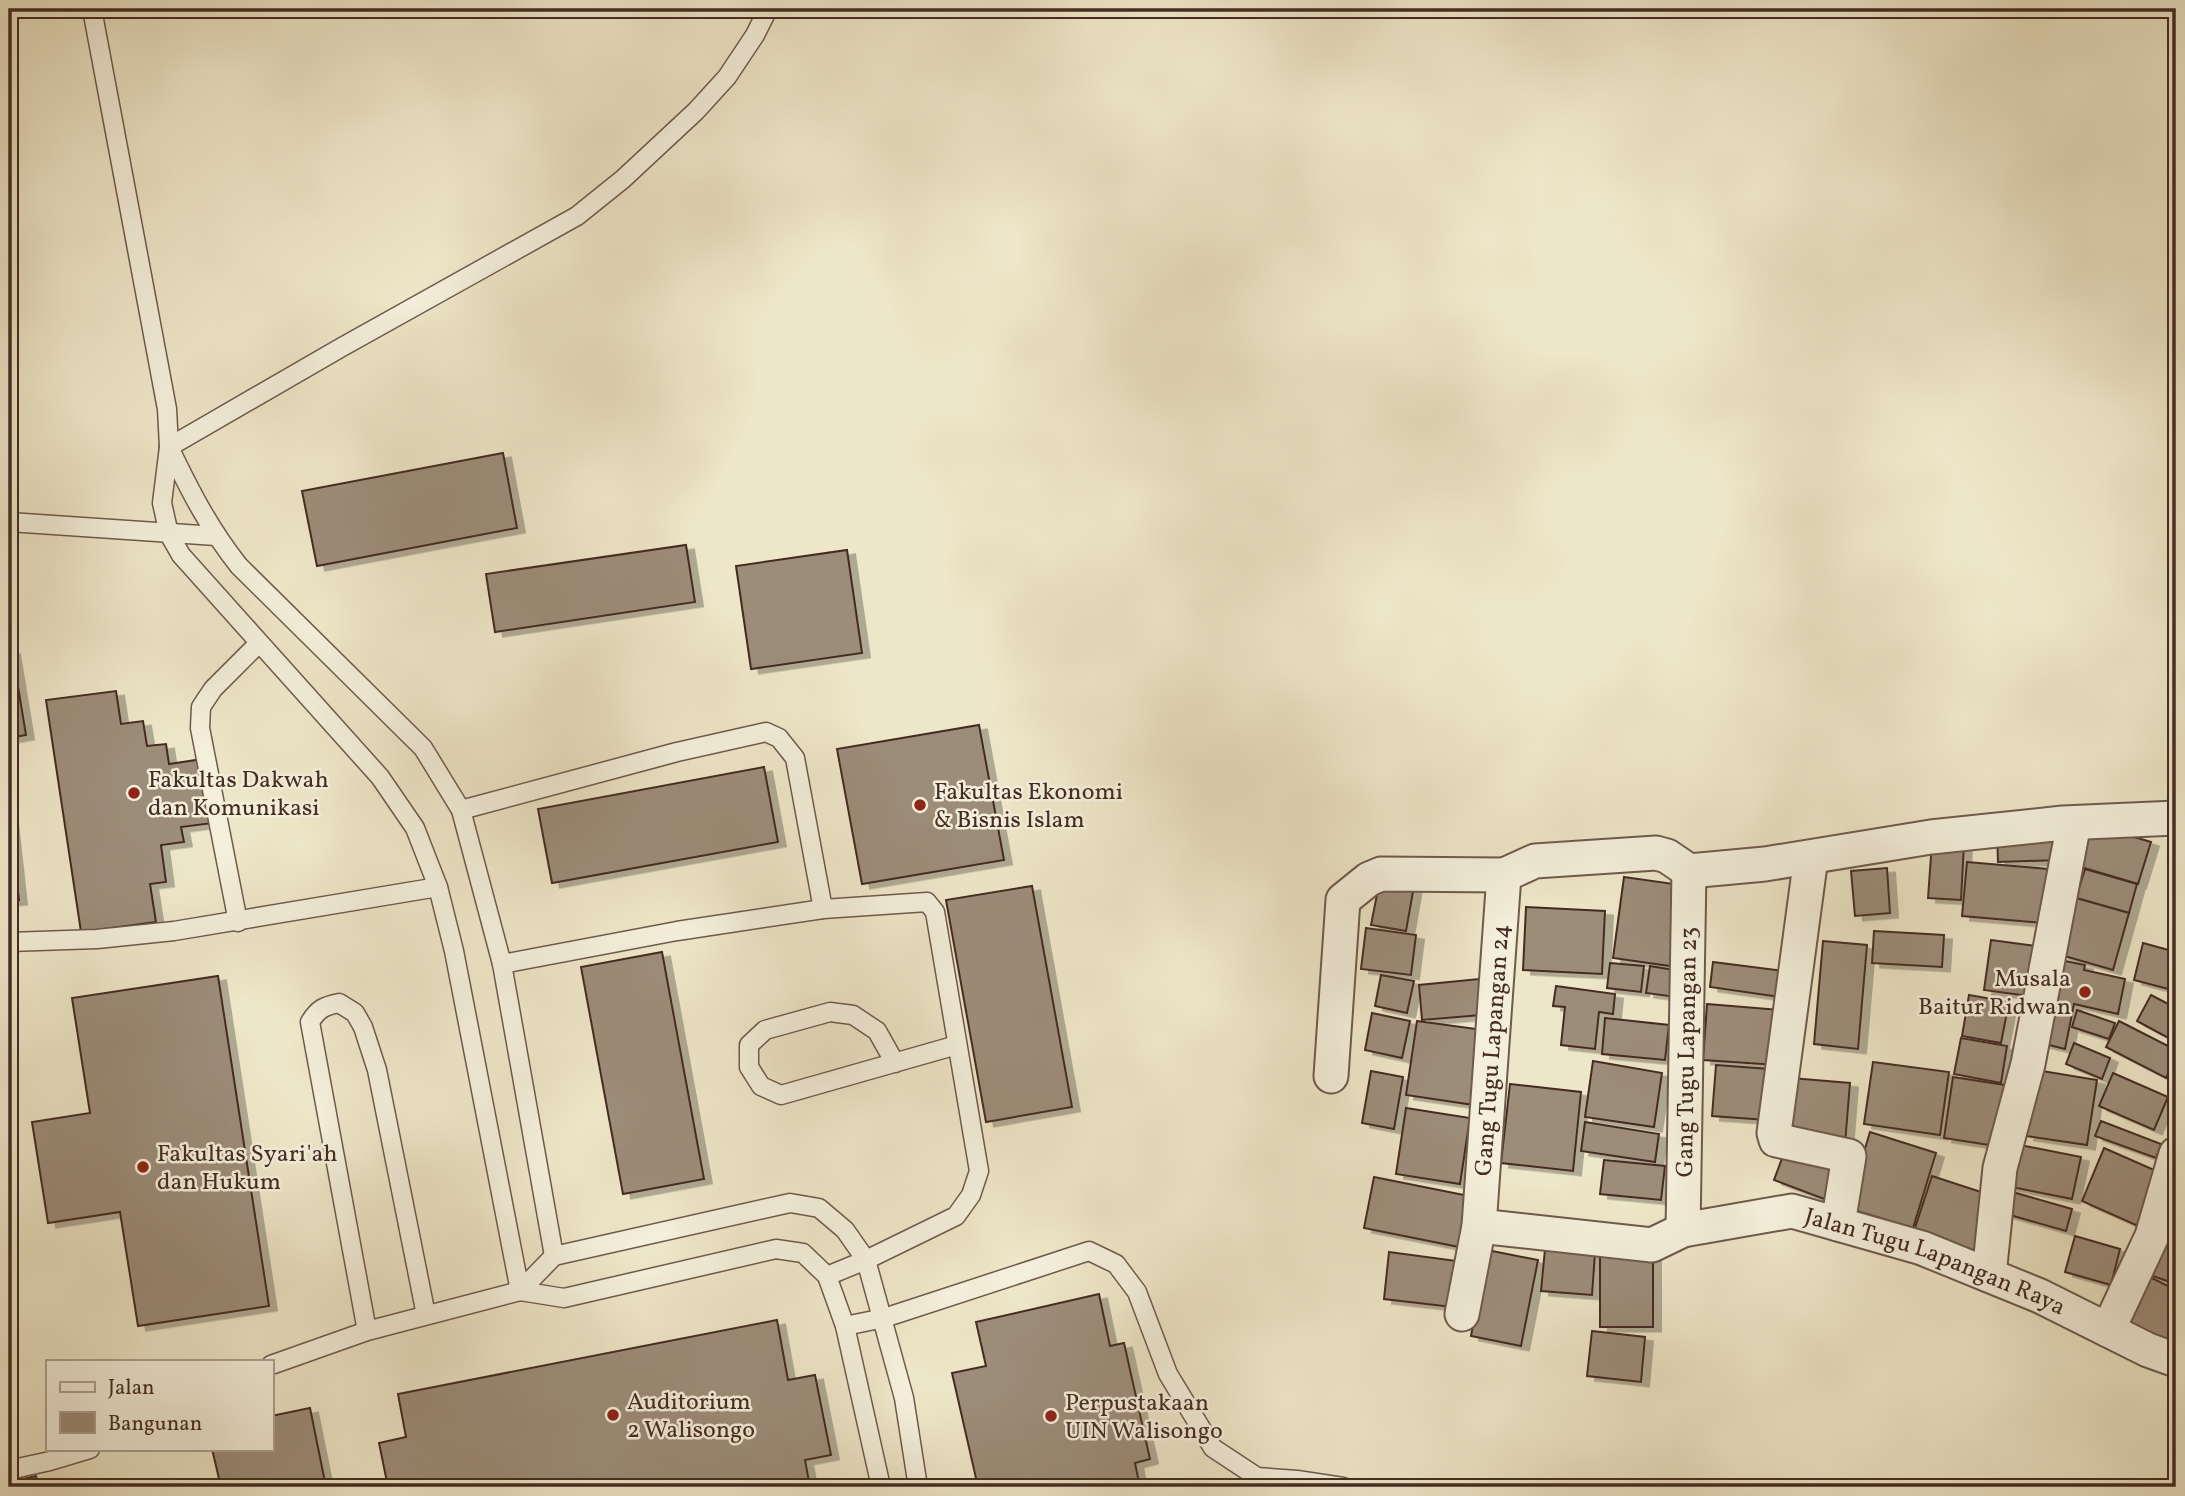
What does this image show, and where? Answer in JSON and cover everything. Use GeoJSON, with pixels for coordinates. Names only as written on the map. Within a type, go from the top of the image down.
{"type":"FeatureCollection","features":[{"type":"Feature","properties":{"kind":"street"},"geometry":{"type":"LineString","coordinates":[[1331,1076],[1343,900],[1369,878],[1381,874],[1504,875],[1535,861],[1656,853],[1667,856],[1689,871],[1765,864],[1931,837],[2074,823],[2176,818]]}},
{"type":"Feature","properties":{"kind":"street"},"geometry":{"type":"LineString","coordinates":[[1989,1275],[2000,1168],[2028,1064],[2074,823]]}},
{"type":"Feature","properties":{"kind":"street"},"geometry":{"type":"LineString","coordinates":[[1811,857],[1774,1133],[1776,1140],[1849,1156],[1838,1224]]}},
{"type":"Feature","properties":{"kind":"street","name":"Gang Tugu Lapangan 23"},"geometry":{"type":"LineString","coordinates":[[1683,1230],[1689,871]]}},
{"type":"Feature","properties":{"kind":"street","name":"Gang Tugu Lapangan 24"},"geometry":{"type":"LineString","coordinates":[[1462,1314],[1479,1226],[1504,875]]}},
{"type":"Feature","properties":{"kind":"street"},"geometry":{"type":"LineString","coordinates":[[2108,1330],[2152,1236],[2176,1154]]}},
{"type":"Feature","properties":{"kind":"street","name":"Jalan Tugu Lapangan Raya"},"geometry":{"type":"LineString","coordinates":[[1683,1230],[1792,1211],[1922,1248],[2040,1296],[2148,1350],[2176,1360]]}},
{"type":"Feature","properties":{"kind":"street"},"geometry":{"type":"LineString","coordinates":[[1479,1226],[1653,1245],[1683,1230]]}},
{"type":"Feature","properties":{"kind":"lane"},"geometry":{"type":"LineString","coordinates":[[92,9],[167,409],[169,447],[162,503],[169,534],[181,555],[380,776],[415,828],[438,887],[454,951],[520,1291]]}},
{"type":"Feature","properties":{"kind":"lane"},"geometry":{"type":"LineString","coordinates":[[169,447],[577,216],[623,179],[696,111],[727,77],[755,36],[768,9]]}},
{"type":"Feature","properties":{"kind":"lane"},"geometry":{"type":"LineString","coordinates":[[169,447],[196,502],[216,536],[239,566],[423,748],[461,810],[502,964],[554,1256]]}},
{"type":"Feature","properties":{"kind":"lane"},"geometry":{"type":"LineString","coordinates":[[9,522],[216,536]]}},
{"type":"Feature","properties":{"kind":"lane"},"geometry":{"type":"LineString","coordinates":[[238,922],[200,728],[201,707],[213,689],[259,643]]}},
{"type":"Feature","properties":{"kind":"lane"},"geometry":{"type":"LineString","coordinates":[[461,810],[766,732],[779,738],[795,758],[823,909]]}},
{"type":"Feature","properties":{"kind":"lane"},"geometry":{"type":"LineString","coordinates":[[9,942],[122,936],[238,922],[438,887]]}},
{"type":"Feature","properties":{"kind":"lane"},"geometry":{"type":"LineString","coordinates":[[502,964],[677,931],[823,909],[928,902],[935,912],[979,1171],[971,1195],[956,1216],[827,1276]]}},
{"type":"Feature","properties":{"kind":"lane"},"geometry":{"type":"LineString","coordinates":[[366,1331],[310,1022],[316,1011],[325,1006],[339,1003],[355,1013],[363,1027],[377,1070],[426,1315]]}},
{"type":"Feature","properties":{"kind":"lane"},"geometry":{"type":"LineString","coordinates":[[895,1063],[877,1031],[853,1014],[830,1012],[765,1030],[749,1045],[749,1068],[761,1086],[781,1095],[895,1063],[957,1045]]}},
{"type":"Feature","properties":{"kind":"lane"},"geometry":{"type":"LineString","coordinates":[[520,1291],[554,1256],[790,1203],[819,1208],[845,1230],[866,1260],[904,1398],[918,1487]]}},
{"type":"Feature","properties":{"kind":"lane"},"geometry":{"type":"LineString","coordinates":[[273,1364],[366,1331],[520,1291],[564,1298],[776,1249],[803,1253],[827,1276],[845,1326],[881,1487]]}},
{"type":"Feature","properties":{"kind":"lane"},"geometry":{"type":"LineString","coordinates":[[845,1326],[884,1318],[1089,1251],[1116,1264],[1138,1292],[1168,1374],[1213,1448],[1257,1477],[1343,1487]]}},
{"type":"Feature","properties":{"kind":"lane"},"geometry":{"type":"LineString","coordinates":[[9,1470],[87,1450]]}},
{"type":"Feature","properties":{"kind":"building"},"geometry":{"type":"Polygon","coordinates":[[[503,453],[517,528],[317,566],[302,491],[503,453]]]}},
{"type":"Feature","properties":{"kind":"building"},"geometry":{"type":"Polygon","coordinates":[[[686,545],[695,602],[495,632],[486,574],[686,545]]]}},
{"type":"Feature","properties":{"kind":"building"},"geometry":{"type":"Polygon","coordinates":[[[847,550],[862,653],[751,669],[736,566],[847,550]]]}},
{"type":"Feature","properties":{"kind":"building"},"geometry":{"type":"Polygon","coordinates":[[[9,650],[12,650],[26,735],[9,738],[9,650]]]}},
{"type":"Feature","properties":{"kind":"building","name":"Fakultas Dakwah dan Komunikasi"},"geometry":{"type":"Polygon","coordinates":[[[116,691],[121,724],[143,721],[147,746],[166,744],[169,764],[203,759],[213,823],[181,827],[184,842],[161,845],[166,882],[150,884],[156,922],[81,932],[46,700],[116,691]]]}},
{"type":"Feature","properties":{"kind":"building","name":"Fakultas Ekonomi & Bisnis Islam"},"geometry":{"type":"Polygon","coordinates":[[[979,725],[1004,860],[862,884],[837,749],[979,725]]]}},
{"type":"Feature","properties":{"kind":"building"},"geometry":{"type":"Polygon","coordinates":[[[764,767],[778,842],[552,883],[538,809],[764,767]]]}},
{"type":"Feature","properties":{"kind":"building"},"geometry":{"type":"Polygon","coordinates":[[[9,809],[19,900],[9,901],[9,809]]]}},
{"type":"Feature","properties":{"kind":"building"},"geometry":{"type":"Polygon","coordinates":[[[2087,823],[2151,842],[2138,884],[2074,865],[2087,823]]]}},
{"type":"Feature","properties":{"kind":"building"},"geometry":{"type":"Polygon","coordinates":[[[2060,830],[2061,860],[1998,862],[1997,832],[2060,830]]]}},
{"type":"Feature","properties":{"kind":"building"},"geometry":{"type":"Polygon","coordinates":[[[1932,842],[1964,844],[1961,900],[1928,898],[1932,842]]]}},
{"type":"Feature","properties":{"kind":"building"},"geometry":{"type":"Polygon","coordinates":[[[1967,862],[2048,869],[2044,923],[1962,916],[1967,862]]]}},
{"type":"Feature","properties":{"kind":"building"},"geometry":{"type":"Polygon","coordinates":[[[1887,868],[1890,913],[1855,916],[1851,871],[1887,868]]]}},
{"type":"Feature","properties":{"kind":"building"},"geometry":{"type":"Polygon","coordinates":[[[2085,869],[2137,884],[2129,913],[2076,898],[2085,869]]]}},
{"type":"Feature","properties":{"kind":"building"},"geometry":{"type":"Polygon","coordinates":[[[1624,877],[1688,886],[1677,967],[1613,958],[1624,877]]]}},
{"type":"Feature","properties":{"kind":"building"},"geometry":{"type":"Polygon","coordinates":[[[1380,879],[1414,886],[1406,931],[1371,925],[1380,879]]]}},
{"type":"Feature","properties":{"kind":"building"},"geometry":{"type":"Polygon","coordinates":[[[1032,886],[1072,1107],[986,1122],[946,900],[1032,886]]]}},
{"type":"Feature","properties":{"kind":"building"},"geometry":{"type":"Polygon","coordinates":[[[2076,898],[2129,913],[2113,970],[2061,955],[2076,898]]]}},
{"type":"Feature","properties":{"kind":"building"},"geometry":{"type":"Polygon","coordinates":[[[1526,907],[1605,911],[1602,974],[1523,970],[1526,907]]]}},
{"type":"Feature","properties":{"kind":"building"},"geometry":{"type":"Polygon","coordinates":[[[1366,928],[1416,935],[1411,975],[1361,969],[1366,928]]]}},
{"type":"Feature","properties":{"kind":"building"},"geometry":{"type":"Polygon","coordinates":[[[1874,931],[1944,935],[1942,967],[1872,963],[1874,931]]]}},
{"type":"Feature","properties":{"kind":"building"},"geometry":{"type":"Polygon","coordinates":[[[1991,940],[2043,947],[2035,997],[1984,990],[1991,940]]]}},
{"type":"Feature","properties":{"kind":"building"},"geometry":{"type":"Polygon","coordinates":[[[1823,941],[1867,945],[1858,1049],[1814,1044],[1823,941]]]}},
{"type":"Feature","properties":{"kind":"building"},"geometry":{"type":"Polygon","coordinates":[[[2143,943],[2176,952],[2176,991],[2134,980],[2143,943]]]}},
{"type":"Feature","properties":{"kind":"building"},"geometry":{"type":"Polygon","coordinates":[[[662,952],[704,1179],[623,1194],[581,967],[662,952]]]}},
{"type":"Feature","properties":{"kind":"building","name":"Musala Baitur Ridwan"},"geometry":{"type":"Polygon","coordinates":[[[2055,959],[2085,965],[2084,970],[2125,979],[2118,1014],[2074,1004],[2065,1049],[2037,1042],[2055,959]]]}},
{"type":"Feature","properties":{"kind":"building"},"geometry":{"type":"Polygon","coordinates":[[[1713,962],[1783,971],[1780,997],[1710,987],[1713,962]]]}},
{"type":"Feature","properties":{"kind":"building"},"geometry":{"type":"Polygon","coordinates":[[[1610,963],[1644,966],[1641,992],[1607,988],[1610,963]]]}},
{"type":"Feature","properties":{"kind":"building"},"geometry":{"type":"Polygon","coordinates":[[[1650,966],[1680,971],[1676,997],[1646,993],[1650,966]]]}},
{"type":"Feature","properties":{"kind":"building"},"geometry":{"type":"Polygon","coordinates":[[[1381,975],[1414,981],[1407,1013],[1375,1006],[1381,975]]]}},
{"type":"Feature","properties":{"kind":"building","name":"Fakultas Syari'ah dan Hukum"},"geometry":{"type":"Polygon","coordinates":[[[218,976],[269,1306],[138,1326],[120,1212],[48,1223],[32,1122],[90,1113],[72,998],[218,976]]]}},
{"type":"Feature","properties":{"kind":"building"},"geometry":{"type":"Polygon","coordinates":[[[1489,978],[1493,1014],[1422,1020],[1419,985],[1489,978]]]}},
{"type":"Feature","properties":{"kind":"building"},"geometry":{"type":"Polygon","coordinates":[[[1556,986],[1615,994],[1613,1014],[1599,1012],[1595,1049],[1561,1045],[1565,1007],[1553,1006],[1556,986]]]}},
{"type":"Feature","properties":{"kind":"building"},"geometry":{"type":"Polygon","coordinates":[[[1969,995],[2009,1002],[2001,1043],[1962,1036],[1969,995]]]}},
{"type":"Feature","properties":{"kind":"building"},"geometry":{"type":"Polygon","coordinates":[[[2151,995],[2176,1008],[2176,1042],[2137,1021],[2151,995]]]}},
{"type":"Feature","properties":{"kind":"building"},"geometry":{"type":"Polygon","coordinates":[[[1707,1004],[1781,1010],[1777,1065],[1703,1060],[1707,1004]]]}},
{"type":"Feature","properties":{"kind":"building"},"geometry":{"type":"Polygon","coordinates":[[[2077,1010],[2115,1023],[2109,1039],[2072,1027],[2077,1010]]]}},
{"type":"Feature","properties":{"kind":"building"},"geometry":{"type":"Polygon","coordinates":[[[1372,1013],[1410,1021],[1402,1058],[1365,1050],[1372,1013]]]}},
{"type":"Feature","properties":{"kind":"building"},"geometry":{"type":"Polygon","coordinates":[[[1605,1018],[1669,1025],[1665,1060],[1602,1054],[1605,1018]]]}},
{"type":"Feature","properties":{"kind":"building"},"geometry":{"type":"Polygon","coordinates":[[[1417,1021],[1484,1030],[1474,1105],[1406,1095],[1417,1021]]]}},
{"type":"Feature","properties":{"kind":"building"},"geometry":{"type":"Polygon","coordinates":[[[2119,1021],[2176,1050],[2176,1059],[2166,1078],[2106,1047],[2119,1021]]]}},
{"type":"Feature","properties":{"kind":"building"},"geometry":{"type":"Polygon","coordinates":[[[1961,1038],[2007,1046],[2001,1083],[1954,1074],[1961,1038]]]}},
{"type":"Feature","properties":{"kind":"building"},"geometry":{"type":"Polygon","coordinates":[[[2074,1043],[2110,1058],[2102,1079],[2066,1064],[2074,1043]]]}},
{"type":"Feature","properties":{"kind":"building"},"geometry":{"type":"Polygon","coordinates":[[[1593,1061],[1662,1073],[1654,1127],[1585,1117],[1593,1061]]]}},
{"type":"Feature","properties":{"kind":"building"},"geometry":{"type":"Polygon","coordinates":[[[1873,1062],[1949,1072],[1940,1135],[1864,1124],[1873,1062]]]}},
{"type":"Feature","properties":{"kind":"building"},"geometry":{"type":"Polygon","coordinates":[[[1716,1065],[1769,1069],[1766,1120],[1712,1116],[1716,1065]]]}},
{"type":"Feature","properties":{"kind":"building"},"geometry":{"type":"Polygon","coordinates":[[[2036,1070],[2097,1080],[2087,1145],[2026,1136],[2036,1070]]]}},
{"type":"Feature","properties":{"kind":"building"},"geometry":{"type":"Polygon","coordinates":[[[1371,1071],[1403,1077],[1394,1129],[1362,1123],[1371,1071]]]}},
{"type":"Feature","properties":{"kind":"building"},"geometry":{"type":"Polygon","coordinates":[[[2113,1073],[2168,1097],[2154,1130],[2099,1106],[2113,1073]]]}},
{"type":"Feature","properties":{"kind":"building"},"geometry":{"type":"Polygon","coordinates":[[[1953,1077],[2005,1085],[1996,1146],[1944,1138],[1953,1077]]]}},
{"type":"Feature","properties":{"kind":"building"},"geometry":{"type":"Polygon","coordinates":[[[1791,1078],[1850,1083],[1845,1144],[1786,1138],[1791,1078]]]}},
{"type":"Feature","properties":{"kind":"building"},"geometry":{"type":"Polygon","coordinates":[[[1510,1084],[1581,1092],[1573,1171],[1501,1163],[1510,1084]]]}},
{"type":"Feature","properties":{"kind":"building"},"geometry":{"type":"Polygon","coordinates":[[[1406,1108],[1470,1118],[1460,1184],[1396,1174],[1406,1108]]]}},
{"type":"Feature","properties":{"kind":"building"},"geometry":{"type":"Polygon","coordinates":[[[2101,1121],[2161,1144],[2156,1158],[2095,1136],[2101,1121]]]}},
{"type":"Feature","properties":{"kind":"building"},"geometry":{"type":"Polygon","coordinates":[[[1585,1122],[1659,1134],[1655,1162],[1581,1151],[1585,1122]]]}},
{"type":"Feature","properties":{"kind":"building"},"geometry":{"type":"Polygon","coordinates":[[[1870,1132],[1936,1153],[1913,1228],[1847,1208],[1870,1132]]]}},
{"type":"Feature","properties":{"kind":"building"},"geometry":{"type":"Polygon","coordinates":[[[2015,1144],[2081,1157],[2072,1199],[2007,1186],[2015,1144]]]}},
{"type":"Feature","properties":{"kind":"building"},"geometry":{"type":"Polygon","coordinates":[[[1787,1145],[1837,1164],[1824,1199],[1774,1180],[1787,1145]]]}},
{"type":"Feature","properties":{"kind":"building"},"geometry":{"type":"Polygon","coordinates":[[[2104,1148],[2161,1173],[2138,1226],[2082,1201],[2104,1148]]]}},
{"type":"Feature","properties":{"kind":"building"},"geometry":{"type":"Polygon","coordinates":[[[1604,1160],[1665,1166],[1661,1200],[1600,1194],[1604,1160]]]}},
{"type":"Feature","properties":{"kind":"building"},"geometry":{"type":"Polygon","coordinates":[[[1932,1176],[1993,1196],[1974,1253],[1913,1234],[1932,1176]]]}},
{"type":"Feature","properties":{"kind":"building"},"geometry":{"type":"Polygon","coordinates":[[[1374,1177],[1469,1196],[1459,1247],[1364,1228],[1374,1177]]]}},
{"type":"Feature","properties":{"kind":"building"},"geometry":{"type":"Polygon","coordinates":[[[2009,1191],[2072,1209],[2066,1231],[2003,1213],[2009,1191]]]}},
{"type":"Feature","properties":{"kind":"building"},"geometry":{"type":"Polygon","coordinates":[[[2176,1208],[2176,1244],[2160,1239],[2176,1208]]]}},
{"type":"Feature","properties":{"kind":"building"},"geometry":{"type":"Polygon","coordinates":[[[2075,1236],[2120,1249],[2111,1285],[2065,1272],[2075,1236]]]}},
{"type":"Feature","properties":{"kind":"building"},"geometry":{"type":"Polygon","coordinates":[[[2160,1243],[2176,1248],[2176,1284],[2150,1275],[2160,1243]]]}},
{"type":"Feature","properties":{"kind":"building"},"geometry":{"type":"Polygon","coordinates":[[[1545,1249],[1595,1253],[1592,1295],[1541,1291],[1545,1249]]]}},
{"type":"Feature","properties":{"kind":"building"},"geometry":{"type":"Polygon","coordinates":[[[1487,1250],[1538,1260],[1521,1346],[1471,1336],[1487,1250]]]}},
{"type":"Feature","properties":{"kind":"building"},"geometry":{"type":"Polygon","coordinates":[[[1389,1252],[1457,1261],[1452,1307],[1384,1299],[1389,1252]]]}},
{"type":"Feature","properties":{"kind":"building"},"geometry":{"type":"Polygon","coordinates":[[[1600,1256],[1653,1257],[1653,1327],[1600,1327],[1600,1256]]]}},
{"type":"Feature","properties":{"kind":"building"},"geometry":{"type":"Polygon","coordinates":[[[2146,1275],[2176,1290],[2176,1348],[2124,1322],[2146,1275]]]}},
{"type":"Feature","properties":{"kind":"building","name":"Perpustakaan UIN Walisongo"},"geometry":{"type":"Polygon","coordinates":[[[1099,1294],[1110,1346],[1124,1343],[1150,1459],[1135,1463],[1140,1487],[1008,1487],[1007,1484],[978,1487],[952,1373],[986,1366],[976,1322],[1099,1294]]]}},
{"type":"Feature","properties":{"kind":"building","name":"Auditorium 2 Walisongo"},"geometry":{"type":"Polygon","coordinates":[[[777,1320],[788,1380],[815,1375],[831,1455],[805,1460],[810,1487],[388,1487],[379,1443],[406,1437],[398,1394],[777,1320]]]}},
{"type":"Feature","properties":{"kind":"building"},"geometry":{"type":"Polygon","coordinates":[[[1592,1331],[1645,1337],[1641,1382],[1587,1376],[1592,1331]]]}},
{"type":"Feature","properties":{"kind":"building"},"geometry":{"type":"Polygon","coordinates":[[[310,1408],[326,1487],[221,1487],[212,1450],[273,1450],[273,1416],[310,1408]]]}},
{"type":"Feature","properties":{"kind":"building"},"geometry":{"type":"Polygon","coordinates":[[[36,1476],[38,1487],[9,1487],[9,1482],[36,1476]]]}},
{"type":"Feature","properties":{"kind":"place","name":"Fakultas Dakwah dan Komunikasi"},"geometry":{"type":"Point","coordinates":[134,793]}},
{"type":"Feature","properties":{"kind":"place","name":"Fakultas Ekonomi & Bisnis Islam"},"geometry":{"type":"Point","coordinates":[920,805]}},
{"type":"Feature","properties":{"kind":"place","name":"Musala Baitur Ridwan"},"geometry":{"type":"Point","coordinates":[2085,992]}},
{"type":"Feature","properties":{"kind":"place","name":"Fakultas Syari'ah dan Hukum"},"geometry":{"type":"Point","coordinates":[143,1167]}},
{"type":"Feature","properties":{"kind":"place","name":"Auditorium 2 Walisongo"},"geometry":{"type":"Point","coordinates":[613,1415]}},
{"type":"Feature","properties":{"kind":"place","name":"Perpustakaan UIN Walisongo"},"geometry":{"type":"Point","coordinates":[1051,1416]}}]}
